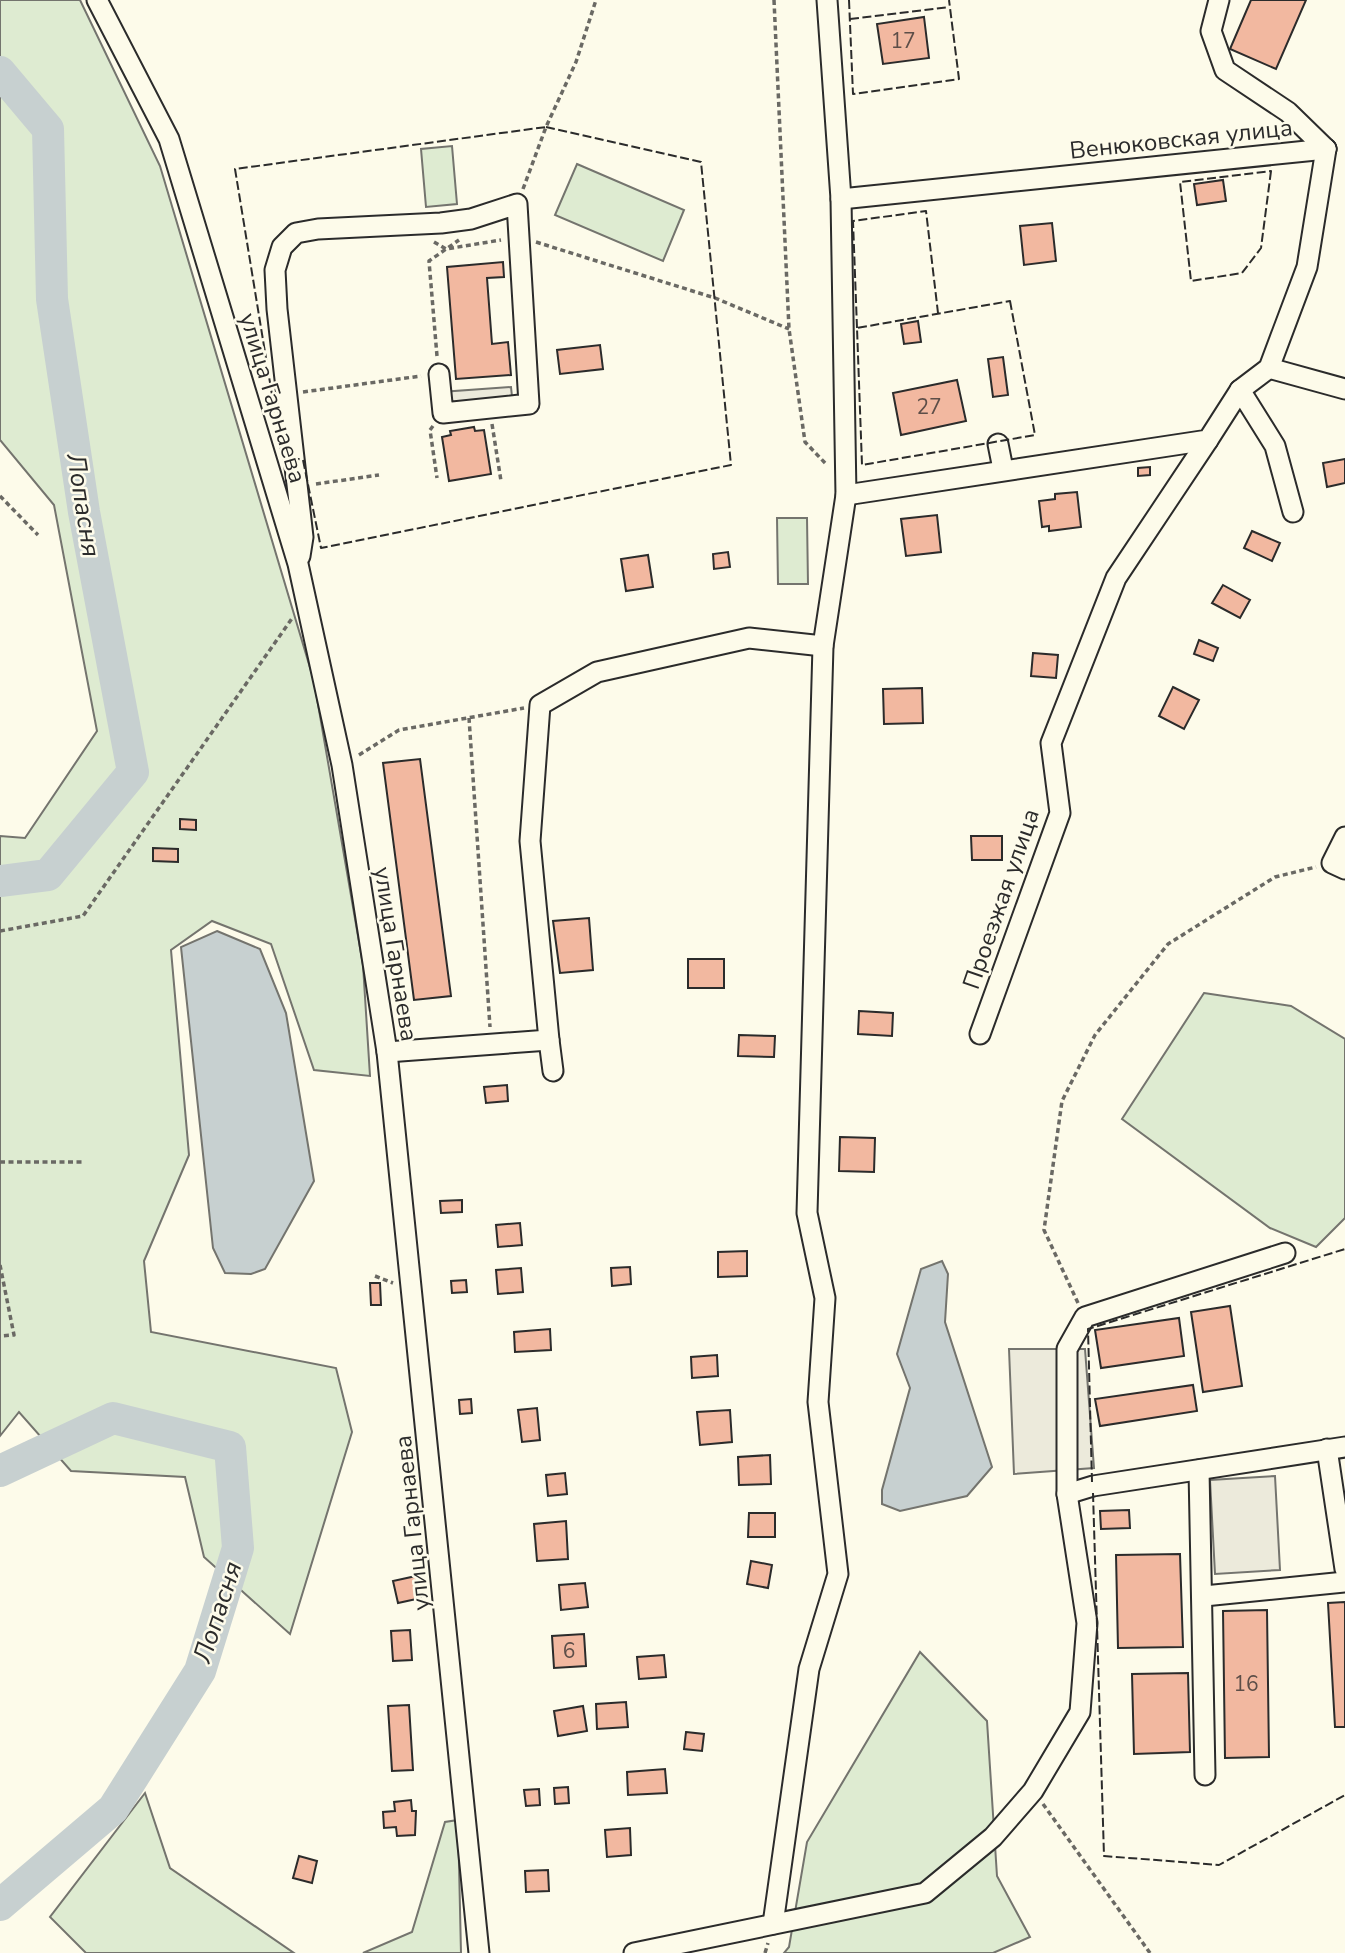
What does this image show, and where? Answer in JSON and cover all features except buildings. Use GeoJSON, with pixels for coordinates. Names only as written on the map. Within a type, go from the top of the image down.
{"type":"FeatureCollection","features":[{"type":"Feature","properties":{"kind":"street","name":"улица Гарнаева"},"geometry":{"type":"LineString","coordinates":[[97,0],[169,139],[298,564],[342,765],[387,1052],[479,1953]]}},
{"type":"Feature","properties":{"kind":"street"},"geometry":{"type":"LineString","coordinates":[[773,1924],[809,1669],[838,1574],[818,1402],[825,1298],[807,1213],[823,646],[846,495],[841,199],[827,0]]}},
{"type":"Feature","properties":{"kind":"street","name":"Венюковская улица"},"geometry":{"type":"LineString","coordinates":[[1219,0],[1211,31],[1225,70],[1288,112],[1326,149]]}},
{"type":"Feature","properties":{"kind":"street"},"geometry":{"type":"LineString","coordinates":[[1293,512],[1275,446],[1240,390],[1269,368],[1307,267],[1326,149]]}},
{"type":"Feature","properties":{"kind":"street","name":"Венюковская улица"},"geometry":{"type":"LineString","coordinates":[[841,199],[1326,149]]}},
{"type":"Feature","properties":{"kind":"street"},"geometry":{"type":"LineString","coordinates":[[298,564],[303,537],[276,296],[275,270],[282,247],[296,233],[318,229],[441,223],[471,219],[517,204],[529,404],[443,413],[439,374]]}},
{"type":"Feature","properties":{"kind":"street"},"geometry":{"type":"LineString","coordinates":[[1269,368],[1345,389]]}},
{"type":"Feature","properties":{"kind":"street","name":"Проезжая улица"},"geometry":{"type":"LineString","coordinates":[[980,1034],[1060,813],[1051,743],[1116,578],[1240,390]]}},
{"type":"Feature","properties":{"kind":"street"},"geometry":{"type":"LineString","coordinates":[[846,495],[1003,469],[1208,440]]}},
{"type":"Feature","properties":{"kind":"street"},"geometry":{"type":"LineString","coordinates":[[998,444],[1003,469]]}},
{"type":"Feature","properties":{"kind":"street"},"geometry":{"type":"LineString","coordinates":[[553,1071],[530,841],[540,705],[597,672],[749,638],[823,646]]}},
{"type":"Feature","properties":{"kind":"street"},"geometry":{"type":"LineString","coordinates":[[1338,866],[1345,837]]}},
{"type":"Feature","properties":{"kind":"street"},"geometry":{"type":"LineString","coordinates":[[387,1052],[549,1040]]}},
{"type":"Feature","properties":{"kind":"street"},"geometry":{"type":"LineString","coordinates":[[634,1953],[925,1893],[993,1837],[1033,1791],[1080,1712],[1087,1623],[1067,1494],[1067,1349],[1085,1317],[1285,1253]]}},
{"type":"Feature","properties":{"kind":"street"},"geometry":{"type":"LineString","coordinates":[[1067,1494],[1093,1486],[1336,1448],[1345,1569]]}},
{"type":"Feature","properties":{"kind":"street"},"geometry":{"type":"LineString","coordinates":[[1199,1470],[1205,1775]]}},
{"type":"Feature","properties":{"kind":"street"},"geometry":{"type":"LineString","coordinates":[[1203,1596],[1345,1583]]}},
{"type":"Feature","properties":{"kind":"path"},"geometry":{"type":"LineString","coordinates":[[517,204],[546,127],[576,62],[589,13],[596,0]]}},
{"type":"Feature","properties":{"kind":"path"},"geometry":{"type":"LineString","coordinates":[[774,0],[789,329],[805,442],[834,473]]}},
{"type":"Feature","properties":{"kind":"path"},"geometry":{"type":"LineString","coordinates":[[294,394],[439,374],[429,261],[469,233]]}},
{"type":"Feature","properties":{"kind":"path"},"geometry":{"type":"LineString","coordinates":[[519,237],[715,298],[789,329]]}},
{"type":"Feature","properties":{"kind":"path"},"geometry":{"type":"LineString","coordinates":[[489,408],[501,481]]}},
{"type":"Feature","properties":{"kind":"path"},"geometry":{"type":"LineString","coordinates":[[437,478],[430,430],[443,413]]}},
{"type":"Feature","properties":{"kind":"path"},"geometry":{"type":"LineString","coordinates":[[318,484],[379,475]]}},
{"type":"Feature","properties":{"kind":"path"},"geometry":{"type":"LineString","coordinates":[[0,496],[38,536]]}},
{"type":"Feature","properties":{"kind":"path"},"geometry":{"type":"LineString","coordinates":[[0,931],[83,916],[306,598]]}},
{"type":"Feature","properties":{"kind":"path"},"geometry":{"type":"LineString","coordinates":[[342,765],[399,730],[540,705]]}},
{"type":"Feature","properties":{"kind":"path"},"geometry":{"type":"LineString","coordinates":[[469,718],[491,1044]]}},
{"type":"Feature","properties":{"kind":"path"},"geometry":{"type":"LineString","coordinates":[[1085,1317],[1044,1230],[1062,1101],[1095,1035],[1168,944],[1275,877],[1338,866]]}},
{"type":"Feature","properties":{"kind":"path"},"geometry":{"type":"LineString","coordinates":[[0,1162],[85,1162]]}},
{"type":"Feature","properties":{"kind":"path"},"geometry":{"type":"LineString","coordinates":[[0,1265],[14,1335],[0,1336]]}},
{"type":"Feature","properties":{"kind":"path"},"geometry":{"type":"LineString","coordinates":[[1033,1791],[1150,1953]]}},
{"type":"Feature","properties":{"kind":"green space"},"geometry":{"type":"Polygon","coordinates":[[[0,0],[80,0],[160,166],[314,681],[363,965],[370,1076],[314,1070],[271,944],[212,921],[171,950],[189,1155],[144,1261],[151,1332],[336,1368],[352,1432],[290,1634],[204,1557],[185,1477],[71,1471],[19,1412],[0,1436],[0,836],[25,838],[97,731],[54,505],[0,440],[0,0]]]}},
{"type":"Feature","properties":{"kind":"green space"},"geometry":{"type":"Polygon","coordinates":[[[452,146],[457,204],[426,207],[421,149],[452,146]]]}},
{"type":"Feature","properties":{"kind":"green space"},"geometry":{"type":"Polygon","coordinates":[[[577,164],[684,210],[663,261],[555,215],[577,164]]]}},
{"type":"Feature","properties":{"kind":"green space"},"geometry":{"type":"Polygon","coordinates":[[[777,518],[807,518],[808,584],[778,584],[777,518]]]}},
{"type":"Feature","properties":{"kind":"green space"},"geometry":{"type":"Polygon","coordinates":[[[1204,993],[1291,1006],[1345,1039],[1345,1218],[1316,1247],[1270,1228],[1122,1119],[1204,993]]]}},
{"type":"Feature","properties":{"kind":"green space"},"geometry":{"type":"Polygon","coordinates":[[[920,1652],[987,1721],[997,1876],[1030,1937],[993,1953],[784,1953],[789,1947],[807,1842],[920,1652]]]}},
{"type":"Feature","properties":{"kind":"green space"},"geometry":{"type":"Polygon","coordinates":[[[145,1793],[170,1868],[294,1953],[86,1953],[50,1917],[145,1793]]]}},
{"type":"Feature","properties":{"kind":"green space"},"geometry":{"type":"Polygon","coordinates":[[[458,1820],[461,1953],[363,1953],[412,1932],[445,1822],[458,1820]]]}},
{"type":"Feature","properties":{"kind":"shaded area"},"geometry":{"type":"Polygon","coordinates":[[[511,387],[513,406],[443,413],[441,392],[511,387]]]}},
{"type":"Feature","properties":{"kind":"shaded area"},"geometry":{"type":"Polygon","coordinates":[[[217,931],[260,949],[286,1013],[314,1181],[265,1269],[251,1274],[225,1273],[213,1248],[181,947],[217,931]]]}},
{"type":"Feature","properties":{"kind":"shaded area"},"geometry":{"type":"Polygon","coordinates":[[[942,1261],[948,1274],[945,1322],[992,1467],[967,1496],[900,1511],[882,1504],[882,1490],[910,1388],[897,1354],[921,1269],[942,1261]]]}},
{"type":"Feature","properties":{"kind":"shaded area"},"geometry":{"type":"Polygon","coordinates":[[[1009,1349],[1085,1349],[1094,1468],[1014,1474],[1009,1349]]]}},
{"type":"Feature","properties":{"kind":"shaded area"},"geometry":{"type":"Polygon","coordinates":[[[1275,1476],[1280,1570],[1215,1574],[1210,1480],[1275,1476]]]}},
{"type":"Feature","properties":{"kind":"waterway","name":"Лопасня"},"geometry":{"type":"LineString","coordinates":[[0,72],[48,129],[52,299],[84,512],[133,772],[48,875],[0,881]]}},
{"type":"Feature","properties":{"kind":"waterway","name":"Лопасня"},"geometry":{"type":"LineString","coordinates":[[0,1471],[113,1418],[230,1447],[238,1548],[200,1671],[113,1809],[0,1905]]}},
{"type":"Feature","properties":{"kind":"fence"},"geometry":{"type":"LineString","coordinates":[[849,0],[853,94],[959,79],[949,0]]}},
{"type":"Feature","properties":{"kind":"fence"},"geometry":{"type":"LineString","coordinates":[[850,19],[949,7]]}},
{"type":"Feature","properties":{"kind":"fence"},"geometry":{"type":"LineString","coordinates":[[546,127],[701,162],[731,465],[321,548],[303,460],[282,456],[235,169],[546,127]]}},
{"type":"Feature","properties":{"kind":"fence"},"geometry":{"type":"LineString","coordinates":[[1271,171],[1261,248],[1242,273],[1191,281],[1180,182],[1271,171]]}},
{"type":"Feature","properties":{"kind":"fence"},"geometry":{"type":"LineString","coordinates":[[857,328],[853,221],[926,211],[938,313]]}},
{"type":"Feature","properties":{"kind":"fence"},"geometry":{"type":"LineString","coordinates":[[1010,301],[1035,435],[862,465],[857,328],[1010,301]]}},
{"type":"Feature","properties":{"kind":"fence"},"geometry":{"type":"LineString","coordinates":[[1092,1482],[1088,1329],[1345,1249]]}},
{"type":"Feature","properties":{"kind":"fence"},"geometry":{"type":"LineString","coordinates":[[1093,1493],[1104,1856],[1219,1865],[1345,1795]]}}]}
